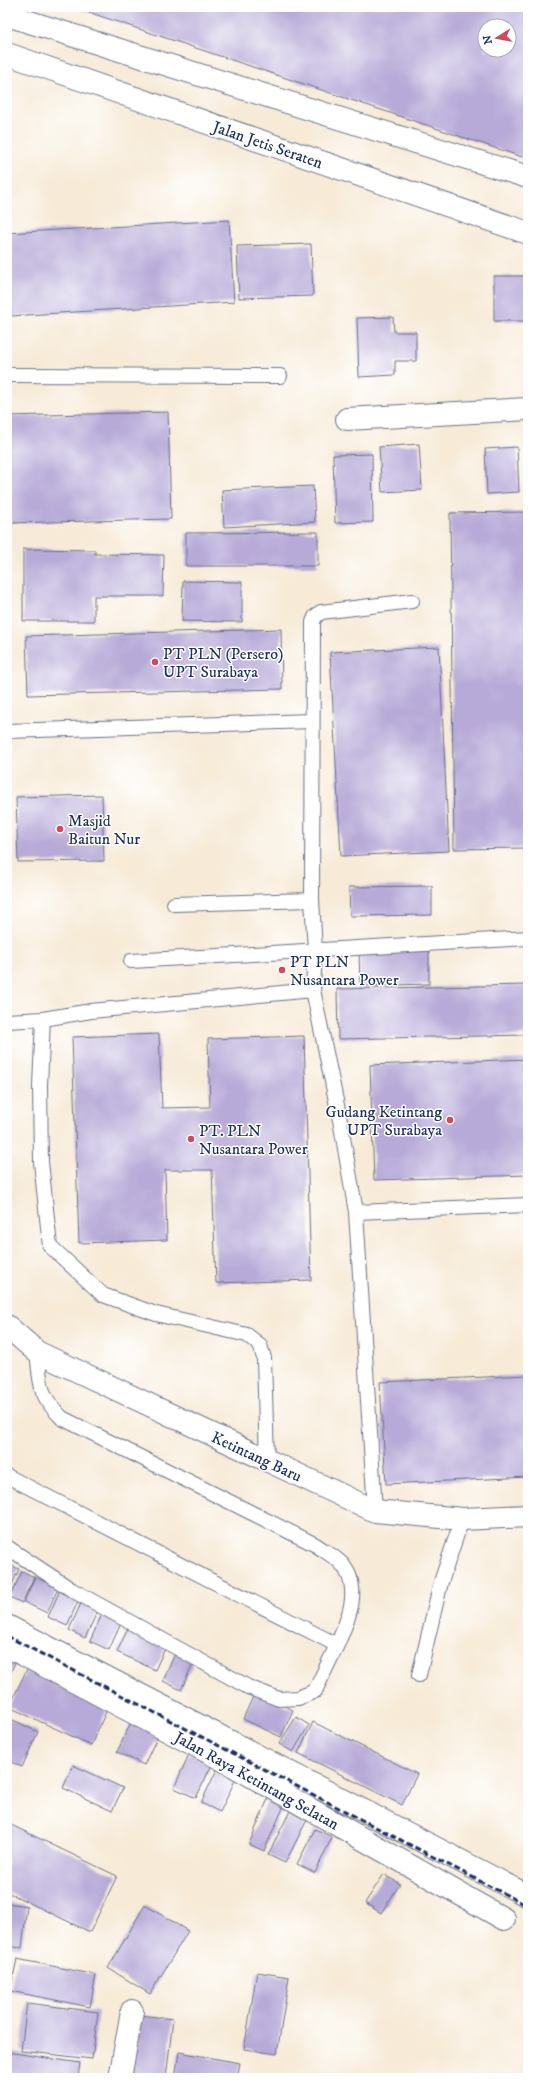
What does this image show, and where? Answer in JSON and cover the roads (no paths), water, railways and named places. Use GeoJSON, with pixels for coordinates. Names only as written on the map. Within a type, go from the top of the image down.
{"type":"FeatureCollection","features":[{"type":"Feature","properties":{"kind":"street"},"geometry":{"type":"LineString","coordinates":[[7,15],[528,178]]}},
{"type":"Feature","properties":{"kind":"street","name":"Jalan Jetis Seraten"},"geometry":{"type":"LineString","coordinates":[[7,54],[528,233]]}},
{"type":"Feature","properties":{"kind":"street"},"geometry":{"type":"LineString","coordinates":[[347,419],[528,409]]}},
{"type":"Feature","properties":{"kind":"street","name":"Ketintang Baru"},"geometry":{"type":"LineString","coordinates":[[7,1326],[37,1352],[375,1511],[462,1519],[528,1516]]}},
{"type":"Feature","properties":{"kind":"street"},"geometry":{"type":"LineString","coordinates":[[7,1626],[528,1896]]}},
{"type":"Feature","properties":{"kind":"street","name":"Jalan Raya Ketintang Selatan"},"geometry":{"type":"LineString","coordinates":[[7,1646],[225,1761],[504,1919]]}},
{"type":"Feature","properties":{"kind":"street"},"geometry":{"type":"LineString","coordinates":[[120,2078],[132,2012]]}},
{"type":"Feature","properties":{"kind":"lane"},"geometry":{"type":"LineString","coordinates":[[7,375],[280,376]]}},
{"type":"Feature","properties":{"kind":"lane"},"geometry":{"type":"LineString","coordinates":[[375,1511],[356,1212],[340,1120],[313,990],[315,950],[312,900],[313,622],[315,617],[321,612],[412,601]]}},
{"type":"Feature","properties":{"kind":"lane"},"geometry":{"type":"LineString","coordinates":[[7,732],[312,721]]}},
{"type":"Feature","properties":{"kind":"lane"},"geometry":{"type":"LineString","coordinates":[[174,904],[312,900]]}},
{"type":"Feature","properties":{"kind":"lane"},"geometry":{"type":"LineString","coordinates":[[132,961],[528,938]]}},
{"type":"Feature","properties":{"kind":"lane"},"geometry":{"type":"LineString","coordinates":[[7,1021],[43,1020],[91,1011],[313,990]]}},
{"type":"Feature","properties":{"kind":"lane"},"geometry":{"type":"LineString","coordinates":[[43,1020],[40,1085],[41,1162],[50,1246],[103,1295],[156,1314],[247,1335],[260,1345],[264,1358],[267,1461]]}},
{"type":"Feature","properties":{"kind":"lane"},"geometry":{"type":"LineString","coordinates":[[356,1212],[528,1205]]}},
{"type":"Feature","properties":{"kind":"lane"},"geometry":{"type":"LineString","coordinates":[[7,1548],[79,1594],[248,1687],[279,1699],[298,1698],[315,1691],[347,1622],[353,1601],[349,1578],[341,1563],[316,1545],[62,1418],[48,1403],[41,1390],[37,1352]]}},
{"type":"Feature","properties":{"kind":"lane"},"geometry":{"type":"LineString","coordinates":[[7,1476],[337,1644]]}},
{"type":"Feature","properties":{"kind":"lane"},"geometry":{"type":"LineString","coordinates":[[419,1676],[441,1582],[462,1519]]}},
{"type":"Feature","properties":{"kind":"railway"},"geometry":{"type":"LineString","coordinates":[[7,1636],[528,1906]]}},
{"type":"Feature","properties":{"kind":"place","name":"PT PLN (Persero) UPT Surabaya"},"geometry":{"type":"Point","coordinates":[155,662]}},
{"type":"Feature","properties":{"kind":"place","name":"Masjid Baitun Nur"},"geometry":{"type":"Point","coordinates":[60,829]}},
{"type":"Feature","properties":{"kind":"place","name":"PT PLN Nusantara Power"},"geometry":{"type":"Point","coordinates":[282,970]}},
{"type":"Feature","properties":{"kind":"place","name":"Gudang Ketintang UPT Surabaya"},"geometry":{"type":"Point","coordinates":[450,1120]}},
{"type":"Feature","properties":{"kind":"place","name":"PT. PLN Nusantara Power"},"geometry":{"type":"Point","coordinates":[191,1139]}}]}
